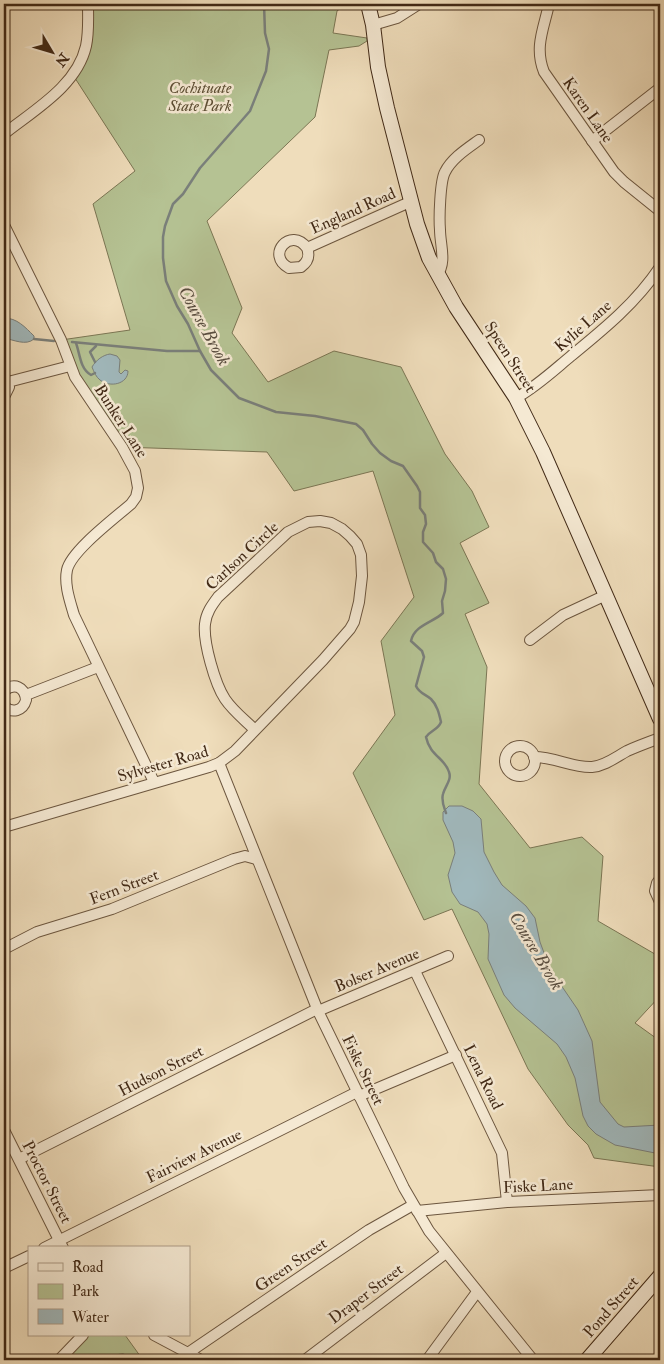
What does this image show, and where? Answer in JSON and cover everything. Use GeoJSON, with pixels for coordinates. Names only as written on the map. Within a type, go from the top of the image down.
{"type":"FeatureCollection","features":[{"type":"Feature","properties":{"kind":"street"},"geometry":{"type":"LineString","coordinates":[[4,134],[66,84],[79,66],[88,34],[88,4]]}},
{"type":"Feature","properties":{"kind":"street","name":"Speen Street"},"geometry":{"type":"LineString","coordinates":[[368,4],[373,24],[382,86],[423,241],[437,275],[516,398],[543,452],[660,719]]}},
{"type":"Feature","properties":{"kind":"street"},"geometry":{"type":"LineString","coordinates":[[373,24],[397,18],[419,4]]}},
{"type":"Feature","properties":{"kind":"street","name":"Karen Lane"},"geometry":{"type":"LineString","coordinates":[[549,4],[540,44],[540,61],[551,83],[606,161],[624,182],[660,211]]}},
{"type":"Feature","properties":{"kind":"street"},"geometry":{"type":"LineString","coordinates":[[592,141],[660,88]]}},
{"type":"Feature","properties":{"kind":"street"},"geometry":{"type":"LineString","coordinates":[[437,275],[442,263],[439,228],[444,174],[452,163],[479,140]]}},
{"type":"Feature","properties":{"kind":"street","name":"England Road"},"geometry":{"type":"LineString","coordinates":[[307,248],[412,202]]}},
{"type":"Feature","properties":{"kind":"street","name":"Bunker Lane"},"geometry":{"type":"LineString","coordinates":[[4,225],[61,340],[70,366],[81,387],[128,455],[138,478],[136,497],[131,504],[87,542],[75,555],[67,569],[67,590],[74,615],[154,782]]}},
{"type":"Feature","properties":{"kind":"street","name":"Kylie Lane"},"geometry":{"type":"LineString","coordinates":[[516,398],[537,384],[622,313],[641,293],[660,267]]}},
{"type":"Feature","properties":{"kind":"street"},"geometry":{"type":"LineString","coordinates":[[4,397],[8,391],[6,379],[70,366]]}},
{"type":"Feature","properties":{"kind":"street","name":"Carlson Circle"},"geometry":{"type":"LineString","coordinates":[[255,730],[232,708],[219,688],[205,635],[207,615],[218,597],[288,532],[308,522],[320,521],[330,523],[342,529],[353,540],[361,555],[361,589],[357,613],[354,622],[343,638]]}},
{"type":"Feature","properties":{"kind":"street"},"geometry":{"type":"LineString","coordinates":[[530,640],[564,615],[606,595]]}},
{"type":"Feature","properties":{"kind":"street","name":"Sylvester Road"},"geometry":{"type":"LineString","coordinates":[[4,827],[219,764],[235,751],[343,638]]}},
{"type":"Feature","properties":{"kind":"street"},"geometry":{"type":"LineString","coordinates":[[26,695],[98,667]]}},
{"type":"Feature","properties":{"kind":"street"},"geometry":{"type":"LineString","coordinates":[[4,691],[10,687],[18,687],[26,695],[25,704],[20,710],[11,711],[4,706]]}},
{"type":"Feature","properties":{"kind":"street"},"geometry":{"type":"LineString","coordinates":[[534,757],[552,758],[592,767],[610,761],[632,749],[660,738]]}},
{"type":"Feature","properties":{"kind":"street","name":"Fiske Street"},"geometry":{"type":"LineString","coordinates":[[219,764],[318,1010],[415,1208],[446,1253],[533,1360]]}},
{"type":"Feature","properties":{"kind":"street","name":"Fern Street"},"geometry":{"type":"LineString","coordinates":[[4,948],[44,930],[112,909],[234,859],[246,856],[256,859]]}},
{"type":"Feature","properties":{"kind":"street"},"geometry":{"type":"LineString","coordinates":[[660,880],[655,891],[660,902]]}},
{"type":"Feature","properties":{"kind":"street","name":"Bolser Avenue"},"geometry":{"type":"LineString","coordinates":[[318,1010],[448,956]]}},
{"type":"Feature","properties":{"kind":"street","name":"Lena Road"},"geometry":{"type":"LineString","coordinates":[[415,970],[502,1153],[507,1202]]}},
{"type":"Feature","properties":{"kind":"street","name":"Hudson Street"},"geometry":{"type":"LineString","coordinates":[[18,1159],[318,1010]]}},
{"type":"Feature","properties":{"kind":"street","name":"Fairview Avenue"},"geometry":{"type":"LineString","coordinates":[[61,1244],[358,1094],[456,1055]]}},
{"type":"Feature","properties":{"kind":"street","name":"Proctor Street"},"geometry":{"type":"LineString","coordinates":[[4,1130],[61,1244]]}},
{"type":"Feature","properties":{"kind":"street","name":"Fiske Lane"},"geometry":{"type":"LineString","coordinates":[[415,1208],[660,1195]]}},
{"type":"Feature","properties":{"kind":"street","name":"Green Street"},"geometry":{"type":"LineString","coordinates":[[188,1353],[369,1230],[415,1208]]}},
{"type":"Feature","properties":{"kind":"street","name":"Draper Street"},"geometry":{"type":"LineString","coordinates":[[305,1360],[446,1253]]}},
{"type":"Feature","properties":{"kind":"street"},"geometry":{"type":"LineString","coordinates":[[4,1268],[28,1256]]}},
{"type":"Feature","properties":{"kind":"street","name":"Pond Street"},"geometry":{"type":"LineString","coordinates":[[587,1360],[660,1276]]}},
{"type":"Feature","properties":{"kind":"street"},"geometry":{"type":"LineString","coordinates":[[428,1360],[477,1292]]}},
{"type":"Feature","properties":{"kind":"street"},"geometry":{"type":"LineString","coordinates":[[59,1360],[82,1336]]}},
{"type":"Feature","properties":{"kind":"street"},"geometry":{"type":"LineString","coordinates":[[156,1336],[201,1360]]}},
{"type":"Feature","properties":{"kind":"green space","name":"Cochituate State Park"},"geometry":{"type":"Polygon","coordinates":[[[88,4],[346,4],[337,11],[333,33],[367,38],[367,41],[359,46],[329,50],[315,117],[207,221],[242,308],[232,333],[268,382],[334,351],[401,367],[445,454],[472,491],[489,527],[460,543],[489,603],[465,614],[487,667],[479,784],[530,848],[582,837],[603,856],[598,921],[660,957],[660,996],[635,1023],[660,1041],[660,1167],[594,1158],[588,1145],[568,1125],[528,1069],[452,909],[424,920],[353,773],[395,715],[381,641],[414,597],[373,471],[294,491],[267,452],[122,447],[81,387],[61,340],[130,330],[93,204],[135,171],[73,75],[79,66],[88,4]]]}},
{"type":"Feature","properties":{"kind":"green space"},"geometry":{"type":"Polygon","coordinates":[[[82,1336],[126,1336],[143,1360],[131,1360],[123,1354],[113,1355],[103,1360],[59,1360],[82,1336]]]}},
{"type":"Feature","properties":{"kind":"water"},"geometry":{"type":"Polygon","coordinates":[[[4,318],[9,318],[20,324],[34,336],[34,339],[24,342],[4,338],[4,318]]]}},
{"type":"Feature","properties":{"kind":"water"},"geometry":{"type":"Polygon","coordinates":[[[110,354],[117,356],[120,360],[119,372],[121,374],[125,370],[128,371],[122,382],[109,384],[100,380],[92,367],[100,358],[110,354]]]}},
{"type":"Feature","properties":{"kind":"water"},"geometry":{"type":"Polygon","coordinates":[[[449,806],[462,806],[473,811],[481,819],[484,852],[494,872],[502,885],[526,906],[535,918],[540,942],[550,969],[578,1010],[592,1041],[600,1102],[618,1124],[624,1127],[660,1125],[660,1154],[615,1145],[596,1134],[588,1126],[583,1116],[575,1078],[566,1057],[557,1044],[515,1008],[504,995],[488,959],[489,934],[487,924],[478,912],[460,904],[452,892],[448,875],[455,853],[453,842],[443,820],[443,812],[449,806]]]}},
{"type":"Feature","properties":{"kind":"water"},"geometry":{"type":"Polygon","coordinates":[[[124,1354],[131,1360],[103,1360],[113,1355],[124,1354]]]}},
{"type":"Feature","properties":{"kind":"waterway","name":"Course Brook"},"geometry":{"type":"LineString","coordinates":[[264,4],[265,33],[269,49],[266,71],[250,111],[200,168],[183,194],[173,204],[163,237],[166,281],[211,370],[239,398],[276,412],[315,416],[356,424],[363,430],[380,453],[391,461],[403,466],[417,486],[420,492],[420,508],[425,515],[426,524],[423,532],[423,542],[443,569],[446,579],[442,601],[443,613],[420,627],[411,641],[422,651],[424,657],[416,686],[420,692],[433,701],[438,709],[441,722],[426,737],[431,749],[447,767],[450,775],[442,797],[446,813]]}},
{"type":"Feature","properties":{"kind":"waterway"},"geometry":{"type":"LineString","coordinates":[[34,339],[54,341]]}},
{"type":"Feature","properties":{"kind":"waterway"},"geometry":{"type":"LineString","coordinates":[[72,342],[167,351],[200,351]]}},
{"type":"Feature","properties":{"kind":"waterway"},"geometry":{"type":"LineString","coordinates":[[76,343],[85,369],[91,375],[95,373]]}},
{"type":"Feature","properties":{"kind":"waterway"},"geometry":{"type":"LineString","coordinates":[[95,362],[90,352],[96,346]]}}]}
